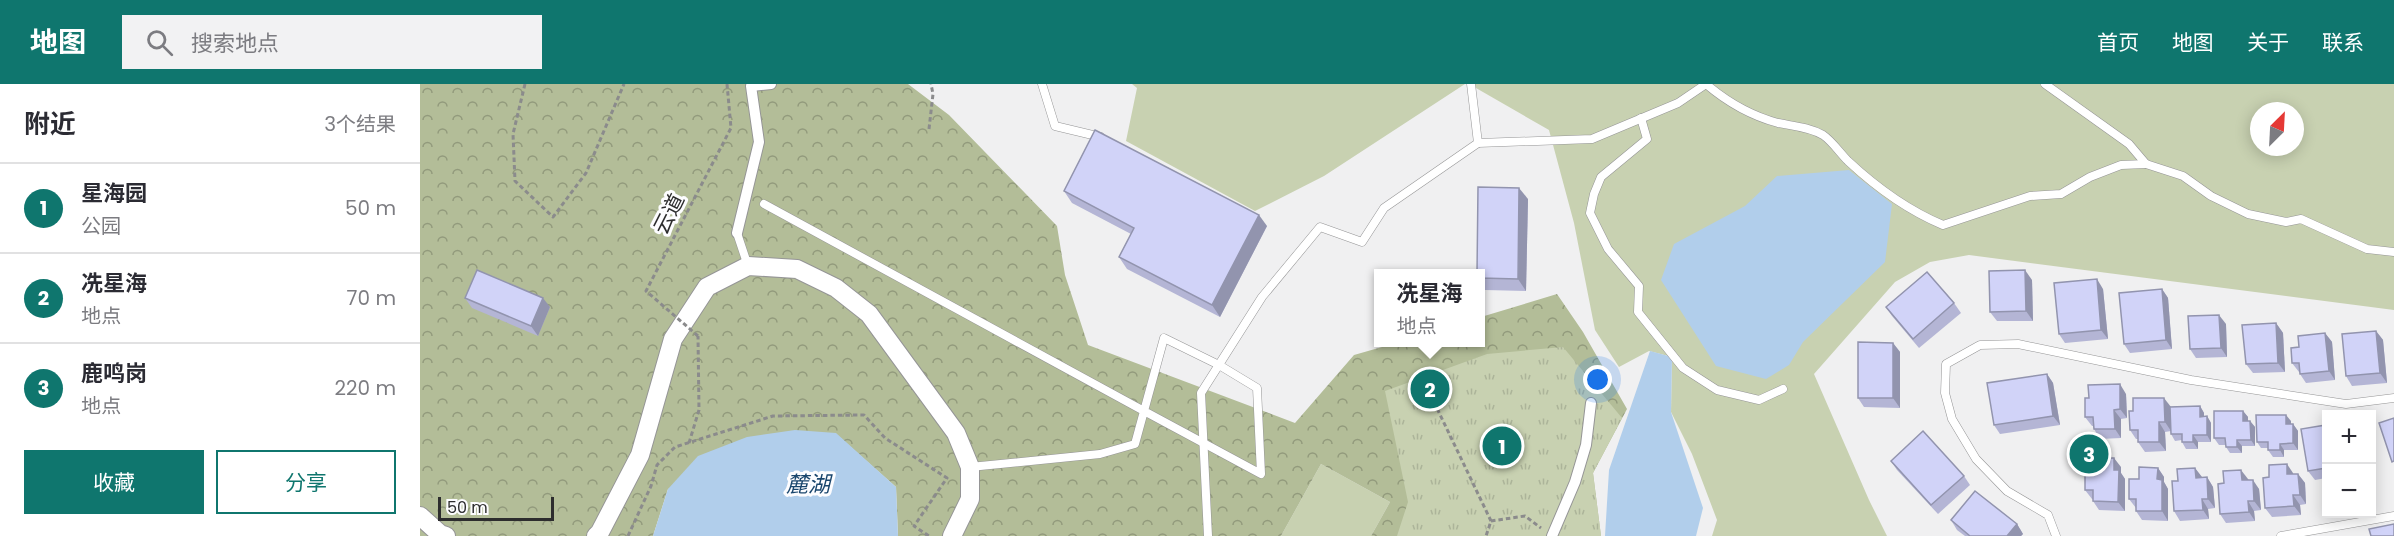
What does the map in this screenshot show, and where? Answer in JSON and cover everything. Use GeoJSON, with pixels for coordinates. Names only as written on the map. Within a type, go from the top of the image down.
{"type":"FeatureCollection","features":[{"type":"Feature","properties":{"kind":"street"},"geometry":{"type":"LineString","coordinates":[[737,233],[759,142],[750,85],[771,84]]}},
{"type":"Feature","properties":{"kind":"street"},"geometry":{"type":"LineString","coordinates":[[596,536],[640,455],[673,339],[706,287],[748,266],[797,269],[836,288],[868,314],[956,433],[970,467],[970,499],[952,536]]}},
{"type":"Feature","properties":{"kind":"street"},"geometry":{"type":"LineString","coordinates":[[1552,536],[1575,482],[1586,445],[1591,403]]}},
{"type":"Feature","properties":{"kind":"street"},"geometry":{"type":"LineString","coordinates":[[420,516],[440,534],[446,536]]}},
{"type":"Feature","properties":{"kind":"lane"},"geometry":{"type":"LineString","coordinates":[[1042,84],[1055,126],[1102,137]]}},
{"type":"Feature","properties":{"kind":"lane"},"geometry":{"type":"LineString","coordinates":[[1471,84],[1478,143]]}},
{"type":"Feature","properties":{"kind":"lane"},"geometry":{"type":"LineString","coordinates":[[1208,536],[1201,393],[1263,297],[1320,227],[1362,242],[1384,208],[1478,143],[1592,139],[1678,103],[1706,84],[1720,96],[1747,110],[1776,122],[1809,129],[1824,136],[1848,161],[1892,197],[1916,214],[1943,225],[2030,196],[2061,194],[2090,177],[2121,165],[2146,164],[2183,176],[2211,196],[2248,214],[2286,222],[2301,219],[2367,249],[2394,252]]}},
{"type":"Feature","properties":{"kind":"lane"},"geometry":{"type":"LineString","coordinates":[[2045,84],[2129,144],[2146,164]]}},
{"type":"Feature","properties":{"kind":"lane"},"geometry":{"type":"LineString","coordinates":[[1641,118],[1647,139],[1601,177],[1590,213],[1608,249],[1639,286],[1638,312],[1683,368],[1717,390],[1759,400],[1783,389]]}},
{"type":"Feature","properties":{"kind":"lane"},"geometry":{"type":"LineString","coordinates":[[764,204],[1144,411],[1261,474],[1257,388],[1219,365],[1164,338],[1144,411],[1135,444],[1100,454],[970,467]]}},
{"type":"Feature","properties":{"kind":"lane"},"geometry":{"type":"LineString","coordinates":[[737,233],[748,266]]}},
{"type":"Feature","properties":{"kind":"lane"},"geometry":{"type":"LineString","coordinates":[[2056,536],[2048,515],[2007,490],[1976,459],[1952,420],[1945,393],[1946,364],[1980,345],[2018,344],[2191,381],[2346,404],[2394,398]]}},
{"type":"Feature","properties":{"kind":"lane"},"geometry":{"type":"LineString","coordinates":[[2281,536],[2394,516]]}},
{"type":"Feature","properties":{"kind":"path"},"geometry":{"type":"LineString","coordinates":[[525,84],[513,134],[515,181],[553,217],[586,172],[624,84]]}},
{"type":"Feature","properties":{"kind":"path","name":"云道"},"geometry":{"type":"LineString","coordinates":[[689,443],[699,410],[698,336],[646,291],[731,128],[727,84]]}},
{"type":"Feature","properties":{"kind":"path"},"geometry":{"type":"LineString","coordinates":[[929,129],[933,94],[931,84]]}},
{"type":"Feature","properties":{"kind":"path"},"geometry":{"type":"LineString","coordinates":[[1434,402],[1491,521],[1486,536]]}},
{"type":"Feature","properties":{"kind":"path"},"geometry":{"type":"LineString","coordinates":[[628,536],[651,486],[657,465],[675,447],[773,416],[864,415],[885,438],[948,478],[914,526],[929,536]]}},
{"type":"Feature","properties":{"kind":"path"},"geometry":{"type":"LineString","coordinates":[[1491,521],[1525,516],[1542,529]]}},
{"type":"Feature","properties":{"kind":"green space"},"geometry":{"type":"Polygon","coordinates":[[[420,84],[908,84],[949,115],[1057,226],[1065,275],[1088,345],[1295,423],[1354,355],[1382,347],[1485,347],[1485,316],[1557,294],[1583,332],[1627,409],[1593,473],[1601,536],[1371,536],[1390,502],[1321,464],[1281,536],[898,536],[896,487],[836,434],[668,489],[653,536],[420,536],[420,84]]]}},
{"type":"Feature","properties":{"kind":"green space"},"geometry":{"type":"Polygon","coordinates":[[[1132,84],[1465,84],[1324,176],[1255,211],[1126,141],[1137,88],[1132,84]]]}},
{"type":"Feature","properties":{"kind":"green space"},"geometry":{"type":"Polygon","coordinates":[[[1469,84],[2394,84],[2394,310],[1969,255],[1930,262],[1895,282],[1814,374],[1887,536],[1712,536],[1717,520],[1692,454],[1671,412],[1672,357],[1649,351],[1619,367],[1595,330],[1574,223],[1549,130],[1469,84]]]}},
{"type":"Feature","properties":{"kind":"green space"},"geometry":{"type":"Polygon","coordinates":[[[1563,347],[1622,418],[1593,473],[1601,536],[1397,536],[1408,502],[1385,391],[1487,354],[1563,347]]]}},
{"type":"Feature","properties":{"kind":"green space"},"geometry":{"type":"Polygon","coordinates":[[[1321,464],[1390,502],[1371,536],[1281,536],[1321,464]]]}},
{"type":"Feature","properties":{"kind":"water"},"geometry":{"type":"Polygon","coordinates":[[[1849,170],[1892,204],[1885,262],[1803,342],[1789,365],[1766,379],[1716,366],[1661,280],[1674,244],[1745,206],[1777,176],[1849,170]]]}},
{"type":"Feature","properties":{"kind":"water"},"geometry":{"type":"Polygon","coordinates":[[[1650,351],[1672,357],[1671,412],[1703,508],[1696,536],[1605,536],[1609,470],[1650,351]]]}},
{"type":"Feature","properties":{"kind":"water","name":"麓湖"},"geometry":{"type":"Polygon","coordinates":[[[795,430],[836,433],[896,487],[898,536],[653,536],[668,489],[698,456],[747,437],[795,430]]]}},
{"type":"Feature","properties":{"kind":"building"},"geometry":{"type":"Polygon","coordinates":[[[1095,130],[1259,215],[1212,305],[1119,257],[1134,228],[1064,191],[1095,130]]]}},
{"type":"Feature","properties":{"kind":"building"},"geometry":{"type":"Polygon","coordinates":[[[1478,187],[1519,188],[1518,279],[1485,278],[1485,269],[1477,269],[1478,187]]]}},
{"type":"Feature","properties":{"kind":"building"},"geometry":{"type":"Polygon","coordinates":[[[477,270],[543,298],[531,326],[465,298],[477,270]]]}},
{"type":"Feature","properties":{"kind":"building"},"geometry":{"type":"Polygon","coordinates":[[[2025,270],[2026,311],[1990,312],[1989,271],[2025,270]]]}},
{"type":"Feature","properties":{"kind":"building"},"geometry":{"type":"Polygon","coordinates":[[[1927,272],[1954,303],[1913,339],[1886,307],[1927,272]]]}},
{"type":"Feature","properties":{"kind":"building"},"geometry":{"type":"Polygon","coordinates":[[[2097,279],[2101,330],[2059,334],[2054,283],[2097,279]]]}},
{"type":"Feature","properties":{"kind":"building"},"geometry":{"type":"Polygon","coordinates":[[[2162,289],[2166,340],[2124,344],[2119,293],[2162,289]]]}},
{"type":"Feature","properties":{"kind":"building"},"geometry":{"type":"Polygon","coordinates":[[[2219,315],[2221,348],[2190,349],[2188,316],[2219,315]]]}},
{"type":"Feature","properties":{"kind":"building"},"geometry":{"type":"Polygon","coordinates":[[[2276,323],[2278,363],[2246,364],[2242,325],[2276,323]]]}},
{"type":"Feature","properties":{"kind":"building"},"geometry":{"type":"Polygon","coordinates":[[[2376,331],[2380,373],[2346,376],[2342,334],[2376,331]]]}},
{"type":"Feature","properties":{"kind":"building"},"geometry":{"type":"Polygon","coordinates":[[[2325,333],[2329,371],[2300,374],[2299,363],[2292,363],[2291,348],[2299,347],[2298,336],[2325,333]]]}},
{"type":"Feature","properties":{"kind":"building"},"geometry":{"type":"Polygon","coordinates":[[[1858,342],[1893,343],[1893,398],[1858,398],[1858,342]]]}},
{"type":"Feature","properties":{"kind":"building"},"geometry":{"type":"Polygon","coordinates":[[[2047,374],[2053,416],[1994,425],[1987,383],[2047,374]]]}},
{"type":"Feature","properties":{"kind":"building"},"geometry":{"type":"Polygon","coordinates":[[[2120,384],[2120,409],[2114,410],[2115,429],[2094,429],[2093,417],[2085,417],[2085,398],[2089,398],[2088,385],[2120,384]]]}},
{"type":"Feature","properties":{"kind":"building"},"geometry":{"type":"Polygon","coordinates":[[[2133,398],[2164,398],[2165,422],[2159,422],[2159,442],[2138,442],[2138,430],[2130,430],[2129,411],[2133,411],[2133,398]]]}},
{"type":"Feature","properties":{"kind":"building"},"geometry":{"type":"Polygon","coordinates":[[[2200,406],[2200,417],[2207,416],[2207,435],[2193,435],[2193,442],[2182,442],[2182,434],[2171,434],[2170,407],[2200,406]]]}},
{"type":"Feature","properties":{"kind":"building"},"geometry":{"type":"Polygon","coordinates":[[[2214,411],[2243,411],[2243,421],[2250,421],[2251,440],[2237,440],[2237,447],[2226,447],[2225,438],[2214,438],[2214,411]]]}},
{"type":"Feature","properties":{"kind":"building"},"geometry":{"type":"Polygon","coordinates":[[[2256,415],[2286,415],[2286,424],[2293,424],[2293,443],[2280,444],[2280,450],[2268,450],[2268,442],[2257,442],[2256,415]]]}},
{"type":"Feature","properties":{"kind":"building"},"geometry":{"type":"Polygon","coordinates":[[[2394,418],[2394,461],[2392,462],[2379,423],[2394,418]]]}},
{"type":"Feature","properties":{"kind":"building"},"geometry":{"type":"Polygon","coordinates":[[[2322,426],[2322,469],[2308,471],[2301,429],[2322,426]]]}},
{"type":"Feature","properties":{"kind":"building"},"geometry":{"type":"Polygon","coordinates":[[[1923,431],[1964,476],[1931,505],[1891,461],[1923,431]]]}},
{"type":"Feature","properties":{"kind":"building"},"geometry":{"type":"Polygon","coordinates":[[[2096,458],[2114,458],[2114,470],[2119,470],[2118,502],[2093,501],[2093,490],[2085,490],[2085,469],[2095,470],[2096,458]]]}},
{"type":"Feature","properties":{"kind":"building"},"geometry":{"type":"Polygon","coordinates":[[[2287,464],[2287,474],[2298,474],[2300,495],[2293,495],[2294,506],[2265,508],[2263,478],[2269,477],[2269,465],[2287,464]]]}},
{"type":"Feature","properties":{"kind":"building"},"geometry":{"type":"Polygon","coordinates":[[[2139,467],[2158,468],[2157,479],[2162,480],[2162,511],[2136,511],[2136,499],[2129,499],[2129,479],[2139,479],[2139,467]]]}},
{"type":"Feature","properties":{"kind":"building"},"geometry":{"type":"Polygon","coordinates":[[[2195,468],[2196,478],[2207,477],[2208,499],[2202,499],[2203,510],[2174,511],[2172,481],[2178,481],[2177,469],[2195,468]]]}},
{"type":"Feature","properties":{"kind":"building"},"geometry":{"type":"Polygon","coordinates":[[[2241,470],[2242,480],[2253,480],[2254,501],[2248,501],[2249,512],[2220,514],[2218,484],[2224,483],[2223,471],[2241,470]]]}},
{"type":"Feature","properties":{"kind":"building"},"geometry":{"type":"Polygon","coordinates":[[[1975,491],[2017,524],[2007,536],[1970,536],[1951,520],[1975,491]]]}},
{"type":"Feature","properties":{"kind":"building"},"geometry":{"type":"Polygon","coordinates":[[[2394,524],[2394,536],[2371,536],[2369,529],[2394,524]]]}},
{"type":"Feature","properties":{"kind":"place","name":"冼星海"},"geometry":{"type":"Point","coordinates":[1430,389]}},
{"type":"Feature","properties":{"kind":"place","name":"星海园"},"geometry":{"type":"Point","coordinates":[1502,446]}},
{"type":"Feature","properties":{"kind":"place","name":"鹿鸣岗"},"geometry":{"type":"Point","coordinates":[2089,454]}}]}
